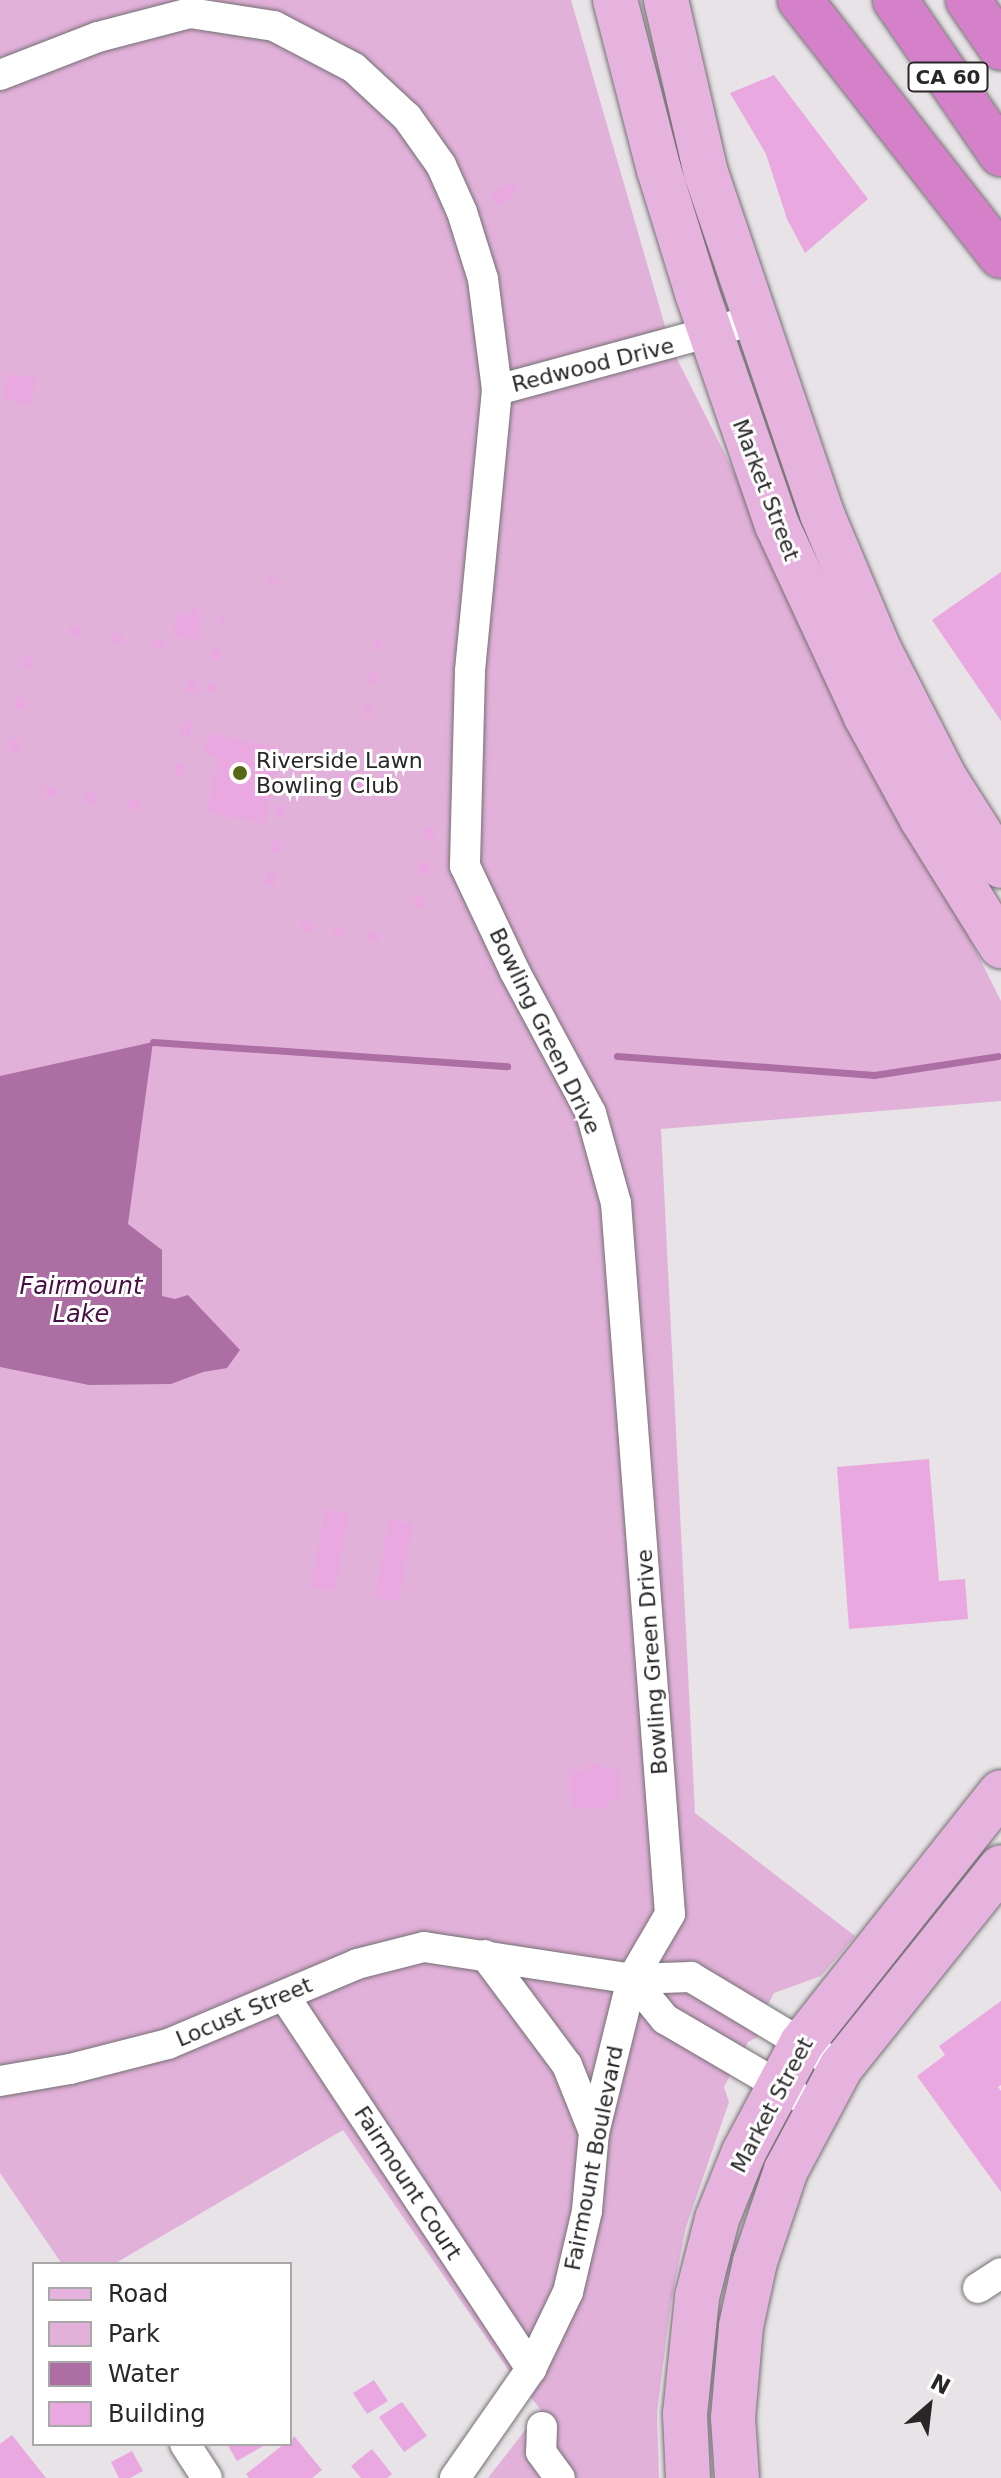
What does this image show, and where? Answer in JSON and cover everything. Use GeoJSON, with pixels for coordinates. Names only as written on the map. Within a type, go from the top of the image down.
{"type":"FeatureCollection","features":[{"type":"Feature","properties":{"kind":"highway"},"geometry":{"type":"LineString","coordinates":[[800,0],[1001,256]]}},
{"type":"Feature","properties":{"kind":"highway","name":"CA 60"},"geometry":{"type":"LineString","coordinates":[[895,0],[1001,154]]}},
{"type":"Feature","properties":{"kind":"highway","name":"CA 60"},"geometry":{"type":"LineString","coordinates":[[968,0],[1001,48]]}},
{"type":"Feature","properties":{"kind":"main road","name":"Market Street"},"geometry":{"type":"LineString","coordinates":[[615,0],[659,170],[711,335],[777,525],[839,664],[922,819],[1001,946]]}},
{"type":"Feature","properties":{"kind":"main road","name":"Market Street"},"geometry":{"type":"LineString","coordinates":[[666,0],[706,173],[822,514],[880,651],[945,778],[1001,866]]}},
{"type":"Feature","properties":{"kind":"main road","name":"Market Street"},"geometry":{"type":"LineString","coordinates":[[688,2478],[685,2414],[697,2297],[717,2219],[744,2152],[802,2043],[1001,1792]]}},
{"type":"Feature","properties":{"kind":"main road","name":"Market Street"},"geometry":{"type":"LineString","coordinates":[[737,2478],[733,2418],[746,2299],[773,2205],[818,2108],[841,2067],[1001,1867]]}},
{"type":"Feature","properties":{"kind":"street","name":"Redwood Drive"},"geometry":{"type":"LineString","coordinates":[[0,75],[98,37],[190,13],[274,26],[354,68],[407,117],[446,177],[462,212],[483,279],[497,390],[711,335],[754,320]]}},
{"type":"Feature","properties":{"kind":"street","name":"Bowling Green Drive"},"geometry":{"type":"LineString","coordinates":[[497,390],[470,672],[465,866],[515,972],[576,1082],[600,1139],[616,1203],[670,1914]]}},
{"type":"Feature","properties":{"kind":"street","name":"Fairmount Boulevard"},"geometry":{"type":"LineString","coordinates":[[455,2478],[531,2369],[568,2292],[587,2211],[594,2132],[632,1979],[670,1914]]}},
{"type":"Feature","properties":{"kind":"street","name":"Locust Street"},"geometry":{"type":"LineString","coordinates":[[0,2081],[70,2069],[168,2044],[357,1964],[424,1947],[632,1979],[691,1977],[841,2067]]}},
{"type":"Feature","properties":{"kind":"street"},"geometry":{"type":"LineString","coordinates":[[485,1955],[567,2065],[594,2132]]}},
{"type":"Feature","properties":{"kind":"street"},"geometry":{"type":"LineString","coordinates":[[632,1979],[665,2019],[818,2108]]}},
{"type":"Feature","properties":{"kind":"street","name":"Fairmount Court"},"geometry":{"type":"LineString","coordinates":[[285,1997],[531,2369]]}},
{"type":"Feature","properties":{"kind":"street"},"geometry":{"type":"LineString","coordinates":[[542,2427],[541,2452],[560,2478]]}},
{"type":"Feature","properties":{"kind":"street"},"geometry":{"type":"LineString","coordinates":[[186,2446],[207,2478]]}},
{"type":"Feature","properties":{"kind":"green space"},"geometry":{"type":"Polygon","coordinates":[[[0,0],[571,0],[671,347],[1001,1001],[1001,1101],[661,1129],[695,1813],[855,1936],[821,1976],[774,1993],[757,2026],[758,2037],[748,2042],[724,2087],[729,2102],[686,2227],[671,2302],[657,2413],[659,2478],[488,2478],[541,2410],[510,2372],[343,2130],[117,2262],[61,2262],[0,2173],[0,0]]]}},
{"type":"Feature","properties":{"kind":"water","name":"Fairmount Lake"},"geometry":{"type":"Polygon","coordinates":[[[153,1042],[128,1224],[162,1250],[162,1296],[175,1299],[188,1295],[240,1350],[227,1368],[203,1372],[171,1384],[89,1385],[0,1367],[0,1076],[153,1042]]]}},
{"type":"Feature","properties":{"kind":"building"},"geometry":{"type":"Polygon","coordinates":[[[774,75],[868,199],[805,253],[787,219],[766,154],[730,93],[774,75]]]}},
{"type":"Feature","properties":{"kind":"building"},"geometry":{"type":"Polygon","coordinates":[[[511,181],[518,191],[498,206],[490,196],[511,181]]]}},
{"type":"Feature","properties":{"kind":"building"},"geometry":{"type":"Polygon","coordinates":[[[8,373],[36,379],[30,405],[2,399],[8,373]]]}},
{"type":"Feature","properties":{"kind":"building"},"geometry":{"type":"Polygon","coordinates":[[[1001,572],[1001,721],[932,620],[1001,572]]]}},
{"type":"Feature","properties":{"kind":"building"},"geometry":{"type":"Polygon","coordinates":[[[269,578],[277,579],[277,587],[267,586],[269,578]]]}},
{"type":"Feature","properties":{"kind":"building"},"geometry":{"type":"Polygon","coordinates":[[[192,607],[199,608],[197,617],[202,618],[199,640],[173,636],[176,613],[191,616],[192,607]]]}},
{"type":"Feature","properties":{"kind":"building"},"geometry":{"type":"Polygon","coordinates":[[[219,616],[226,617],[225,626],[218,625],[219,616]]]}},
{"type":"Feature","properties":{"kind":"building"},"geometry":{"type":"Polygon","coordinates":[[[70,626],[82,628],[80,637],[69,635],[70,626]]]}},
{"type":"Feature","properties":{"kind":"building"},"geometry":{"type":"Polygon","coordinates":[[[112,633],[123,634],[122,643],[110,642],[112,633]]]}},
{"type":"Feature","properties":{"kind":"building"},"geometry":{"type":"Polygon","coordinates":[[[154,639],[165,641],[164,650],[153,648],[154,639]]]}},
{"type":"Feature","properties":{"kind":"building"},"geometry":{"type":"Polygon","coordinates":[[[375,639],[382,641],[381,650],[374,649],[375,639]]]}},
{"type":"Feature","properties":{"kind":"building"},"geometry":{"type":"Polygon","coordinates":[[[213,649],[221,651],[219,661],[212,659],[213,649]]]}},
{"type":"Feature","properties":{"kind":"building"},"geometry":{"type":"Polygon","coordinates":[[[24,655],[33,656],[32,668],[22,666],[24,655]]]}},
{"type":"Feature","properties":{"kind":"building"},"geometry":{"type":"Polygon","coordinates":[[[370,673],[378,674],[376,684],[369,683],[370,673]]]}},
{"type":"Feature","properties":{"kind":"building"},"geometry":{"type":"Polygon","coordinates":[[[189,680],[198,682],[196,693],[187,692],[189,680]]]}},
{"type":"Feature","properties":{"kind":"building"},"geometry":{"type":"Polygon","coordinates":[[[208,683],[215,684],[214,693],[207,692],[208,683]]]}},
{"type":"Feature","properties":{"kind":"building"},"geometry":{"type":"Polygon","coordinates":[[[17,697],[26,698],[25,710],[16,709],[17,697]]]}},
{"type":"Feature","properties":{"kind":"building"},"geometry":{"type":"Polygon","coordinates":[[[365,706],[373,707],[371,717],[364,716],[365,706]]]}},
{"type":"Feature","properties":{"kind":"building"},"geometry":{"type":"Polygon","coordinates":[[[183,721],[192,722],[190,736],[180,735],[183,721]]]}},
{"type":"Feature","properties":{"kind":"building"},"geometry":{"type":"Polygon","coordinates":[[[208,733],[280,748],[265,824],[207,812],[218,757],[204,754],[208,733]]]}},
{"type":"Feature","properties":{"kind":"building"},"geometry":{"type":"Polygon","coordinates":[[[11,739],[20,740],[18,752],[9,751],[11,739]]]}},
{"type":"Feature","properties":{"kind":"building"},"geometry":{"type":"Polygon","coordinates":[[[176,763],[185,765],[184,776],[174,775],[176,763]]]}},
{"type":"Feature","properties":{"kind":"building"},"geometry":{"type":"Polygon","coordinates":[[[335,773],[347,776],[345,784],[334,783],[335,773]]]}},
{"type":"Feature","properties":{"kind":"building"},"geometry":{"type":"Polygon","coordinates":[[[358,776],[369,778],[368,787],[356,785],[358,776]]]}},
{"type":"Feature","properties":{"kind":"building"},"geometry":{"type":"Polygon","coordinates":[[[390,782],[402,783],[401,793],[389,791],[390,782]]]}},
{"type":"Feature","properties":{"kind":"building"},"geometry":{"type":"Polygon","coordinates":[[[45,787],[56,788],[54,797],[43,795],[45,787]]]}},
{"type":"Feature","properties":{"kind":"building"},"geometry":{"type":"Polygon","coordinates":[[[86,792],[98,794],[96,803],[85,802],[86,792]]]}},
{"type":"Feature","properties":{"kind":"building"},"geometry":{"type":"Polygon","coordinates":[[[128,799],[140,801],[138,810],[127,809],[128,799]]]}},
{"type":"Feature","properties":{"kind":"building"},"geometry":{"type":"Polygon","coordinates":[[[277,804],[286,806],[284,818],[275,817],[277,804]]]}},
{"type":"Feature","properties":{"kind":"building"},"geometry":{"type":"Polygon","coordinates":[[[426,827],[435,828],[433,840],[424,839],[426,827]]]}},
{"type":"Feature","properties":{"kind":"building"},"geometry":{"type":"Polygon","coordinates":[[[272,839],[281,840],[280,852],[270,851],[272,839]]]}},
{"type":"Feature","properties":{"kind":"building"},"geometry":{"type":"Polygon","coordinates":[[[420,862],[430,863],[428,875],[418,874],[420,862]]]}},
{"type":"Feature","properties":{"kind":"building"},"geometry":{"type":"Polygon","coordinates":[[[267,872],[276,874],[274,886],[265,884],[267,872]]]}},
{"type":"Feature","properties":{"kind":"building"},"geometry":{"type":"Polygon","coordinates":[[[415,895],[425,896],[423,908],[414,906],[415,895]]]}},
{"type":"Feature","properties":{"kind":"building"},"geometry":{"type":"Polygon","coordinates":[[[302,921],[313,922],[312,931],[301,930],[302,921]]]}},
{"type":"Feature","properties":{"kind":"building"},"geometry":{"type":"Polygon","coordinates":[[[335,926],[346,928],[344,937],[333,935],[335,926]]]}},
{"type":"Feature","properties":{"kind":"building"},"geometry":{"type":"Polygon","coordinates":[[[368,931],[380,933],[378,942],[367,940],[368,931]]]}},
{"type":"Feature","properties":{"kind":"building"},"geometry":{"type":"Polygon","coordinates":[[[929,1459],[939,1581],[965,1579],[968,1619],[849,1629],[837,1467],[929,1459]]]}},
{"type":"Feature","properties":{"kind":"building"},"geometry":{"type":"Polygon","coordinates":[[[325,1509],[349,1513],[335,1591],[311,1586],[325,1509]]]}},
{"type":"Feature","properties":{"kind":"building"},"geometry":{"type":"Polygon","coordinates":[[[389,1520],[413,1523],[399,1602],[375,1597],[389,1520]]]}},
{"type":"Feature","properties":{"kind":"building"},"geometry":{"type":"Polygon","coordinates":[[[602,1764],[602,1769],[619,1769],[619,1800],[609,1801],[609,1808],[571,1809],[570,1770],[587,1770],[587,1765],[602,1764]]]}},
{"type":"Feature","properties":{"kind":"building"},"geometry":{"type":"Polygon","coordinates":[[[1001,2001],[1001,2085],[998,2087],[1001,2091],[1001,2192],[917,2076],[945,2055],[939,2046],[1001,2001]]]}},
{"type":"Feature","properties":{"kind":"building"},"geometry":{"type":"Polygon","coordinates":[[[374,2380],[388,2401],[367,2414],[353,2393],[374,2380]]]}},
{"type":"Feature","properties":{"kind":"building"},"geometry":{"type":"Polygon","coordinates":[[[402,2402],[427,2436],[404,2452],[379,2417],[402,2402]]]}},
{"type":"Feature","properties":{"kind":"building"},"geometry":{"type":"Polygon","coordinates":[[[12,2435],[46,2478],[0,2478],[0,2444],[12,2435]]]}},
{"type":"Feature","properties":{"kind":"building"},"geometry":{"type":"Polygon","coordinates":[[[294,2436],[322,2470],[312,2478],[249,2478],[246,2474],[281,2446],[292,2446],[294,2436]]]}},
{"type":"Feature","properties":{"kind":"building"},"geometry":{"type":"Polygon","coordinates":[[[228,2446],[263,2446],[237,2461],[228,2446]]]}},
{"type":"Feature","properties":{"kind":"building"},"geometry":{"type":"Polygon","coordinates":[[[372,2449],[392,2474],[387,2478],[361,2478],[351,2466],[372,2449]]]}},
{"type":"Feature","properties":{"kind":"building"},"geometry":{"type":"Polygon","coordinates":[[[132,2451],[143,2471],[130,2478],[119,2478],[111,2462],[132,2451]]]}},
{"type":"Feature","properties":{"kind":"waterway"},"geometry":{"type":"LineString","coordinates":[[153,1042],[507,1066]]}},
{"type":"Feature","properties":{"kind":"waterway"},"geometry":{"type":"LineString","coordinates":[[617,1056],[874,1075],[998,1056]]}},
{"type":"Feature","properties":{"kind":"place","name":"Riverside Lawn Bowling Club"},"geometry":{"type":"Point","coordinates":[240,773]}}]}
